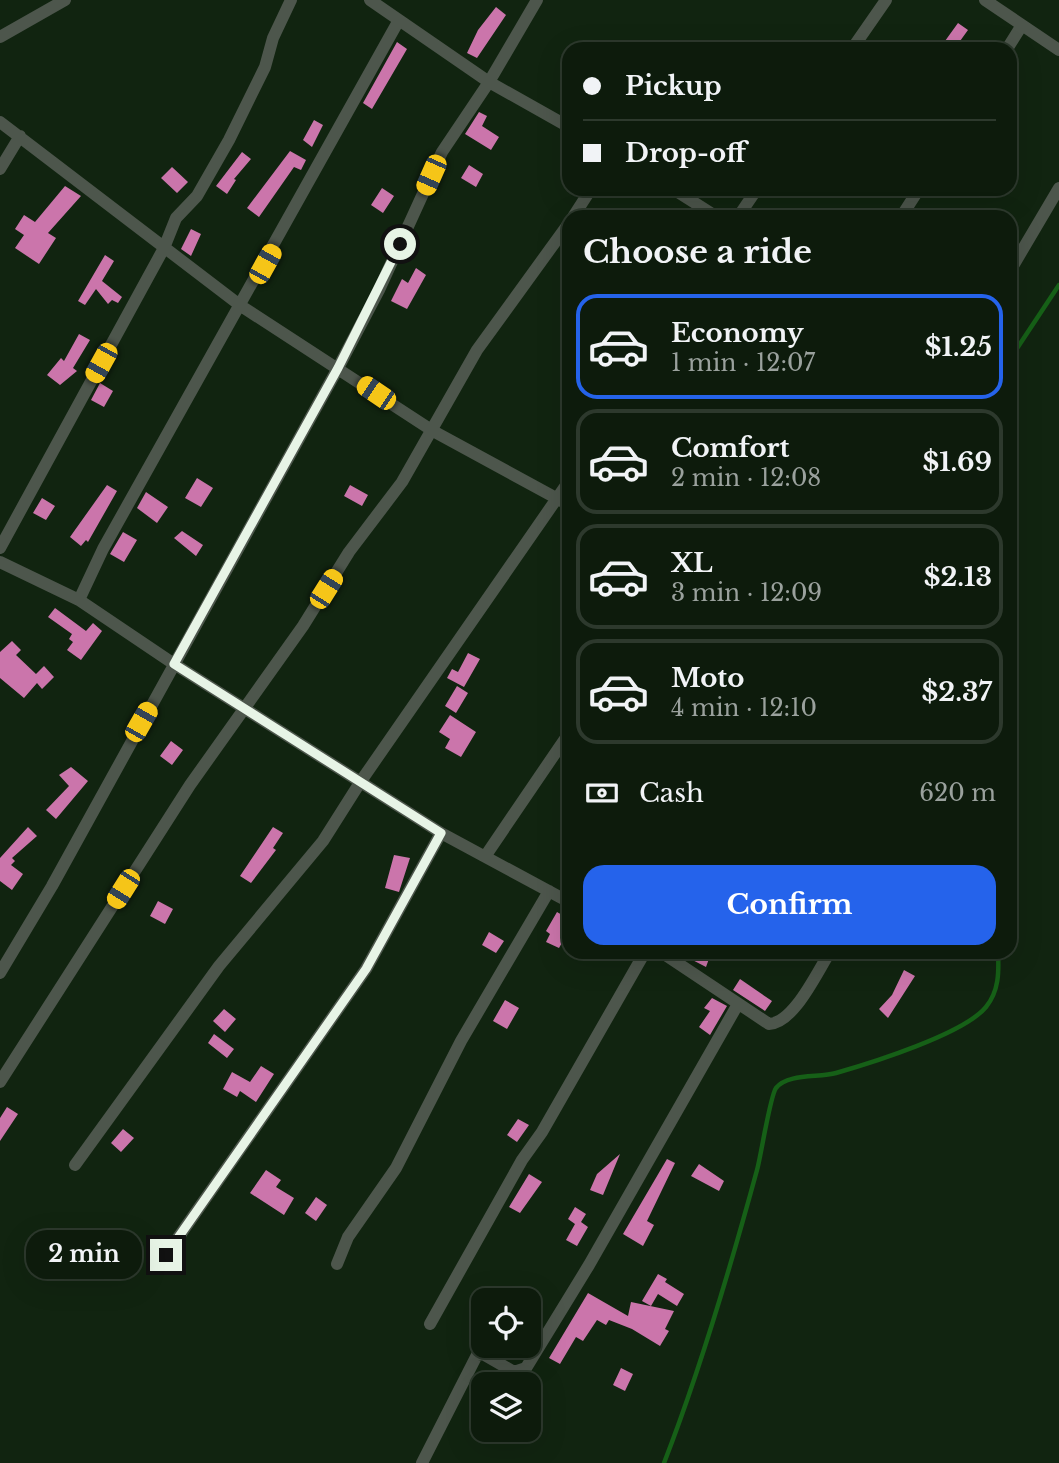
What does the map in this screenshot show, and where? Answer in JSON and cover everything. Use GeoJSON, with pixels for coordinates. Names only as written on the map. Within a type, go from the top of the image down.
{"type":"FeatureCollection","features":[{"type":"Feature","properties":{"kind":"street"},"geometry":{"type":"LineString","coordinates":[[0,37],[65,0]]}},
{"type":"Feature","properties":{"kind":"street"},"geometry":{"type":"LineString","coordinates":[[0,548],[164,248],[176,218],[197,196],[218,162],[265,67],[273,38],[291,0]]}},
{"type":"Feature","properties":{"kind":"street"},"geometry":{"type":"LineString","coordinates":[[370,0],[489,82],[562,123]]}},
{"type":"Feature","properties":{"kind":"street"},"geometry":{"type":"LineString","coordinates":[[0,973],[52,886],[338,368],[379,290],[442,152],[489,82],[537,0]]}},
{"type":"Feature","properties":{"kind":"street"},"geometry":{"type":"LineString","coordinates":[[857,42],[886,0]]}},
{"type":"Feature","properties":{"kind":"street"},"geometry":{"type":"LineString","coordinates":[[985,0],[1059,50]]}},
{"type":"Feature","properties":{"kind":"street"},"geometry":{"type":"LineString","coordinates":[[79,600],[122,514],[242,306],[399,20]]}},
{"type":"Feature","properties":{"kind":"street"},"geometry":{"type":"LineString","coordinates":[[1011,42],[1022,25]]}},
{"type":"Feature","properties":{"kind":"street"},"geometry":{"type":"LineString","coordinates":[[0,122],[242,306],[433,431],[562,502]]}},
{"type":"Feature","properties":{"kind":"street"},"geometry":{"type":"LineString","coordinates":[[0,169],[20,136]]}},
{"type":"Feature","properties":{"kind":"street"},"geometry":{"type":"LineString","coordinates":[[1017,259],[1059,188]]}},
{"type":"Feature","properties":{"kind":"street"},"geometry":{"type":"LineString","coordinates":[[684,196],[706,210]]}},
{"type":"Feature","properties":{"kind":"street"},"geometry":{"type":"LineString","coordinates":[[0,1082],[190,785],[246,709],[349,552],[402,482],[477,350],[562,233]]}},
{"type":"Feature","properties":{"kind":"street"},"geometry":{"type":"LineString","coordinates":[[75,1165],[219,966],[323,841],[361,781],[562,489]]}},
{"type":"Feature","properties":{"kind":"street"},"geometry":{"type":"LineString","coordinates":[[0,562],[79,600],[174,664],[441,833],[562,898]]}},
{"type":"Feature","properties":{"kind":"street"},"geometry":{"type":"LineString","coordinates":[[486,855],[562,743]]}},
{"type":"Feature","properties":{"kind":"street"},"geometry":{"type":"LineString","coordinates":[[166,1255],[366,969],[441,833]]}},
{"type":"Feature","properties":{"kind":"street"},"geometry":{"type":"LineString","coordinates":[[337,1264],[348,1237],[396,1168],[461,1041],[549,891]]}},
{"type":"Feature","properties":{"kind":"street"},"geometry":{"type":"LineString","coordinates":[[430,1324],[522,1160],[542,1132],[641,959]]}},
{"type":"Feature","properties":{"kind":"street"},"geometry":{"type":"LineString","coordinates":[[672,959],[769,1024],[780,1021],[796,1005],[826,959]]}},
{"type":"Feature","properties":{"kind":"street"},"geometry":{"type":"LineString","coordinates":[[422,1463],[477,1355],[483,1354],[517,1372],[526,1368],[738,1004]]}},
{"type":"Feature","properties":{"kind":"building"},"geometry":{"type":"Polygon","coordinates":[[[496,7],[506,15],[477,58],[467,53],[478,30],[496,7]]]}},
{"type":"Feature","properties":{"kind":"building"},"geometry":{"type":"Polygon","coordinates":[[[958,23],[968,30],[959,42],[945,41],[958,23]]]}},
{"type":"Feature","properties":{"kind":"building"},"geometry":{"type":"Polygon","coordinates":[[[397,42],[407,49],[372,109],[363,103],[397,42]]]}},
{"type":"Feature","properties":{"kind":"building"},"geometry":{"type":"Polygon","coordinates":[[[479,112],[487,116],[482,126],[499,137],[491,150],[465,134],[479,112]]]}},
{"type":"Feature","properties":{"kind":"building"},"geometry":{"type":"Polygon","coordinates":[[[314,120],[323,125],[312,147],[303,140],[314,120]]]}},
{"type":"Feature","properties":{"kind":"building"},"geometry":{"type":"Polygon","coordinates":[[[290,151],[306,160],[301,170],[294,167],[259,217],[247,208],[290,151]]]}},
{"type":"Feature","properties":{"kind":"building"},"geometry":{"type":"Polygon","coordinates":[[[242,152],[251,159],[234,179],[236,180],[227,194],[216,186],[242,152]]]}},
{"type":"Feature","properties":{"kind":"building"},"geometry":{"type":"Polygon","coordinates":[[[469,165],[483,174],[476,187],[461,178],[469,165]]]}},
{"type":"Feature","properties":{"kind":"building"},"geometry":{"type":"Polygon","coordinates":[[[172,167],[188,182],[177,193],[161,178],[172,167]]]}},
{"type":"Feature","properties":{"kind":"building"},"geometry":{"type":"Polygon","coordinates":[[[65,186],[81,196],[48,233],[56,238],[39,264],[15,248],[24,235],[15,229],[24,215],[35,222],[65,186]]]}},
{"type":"Feature","properties":{"kind":"building"},"geometry":{"type":"Polygon","coordinates":[[[382,188],[394,196],[383,213],[371,205],[382,188]]]}},
{"type":"Feature","properties":{"kind":"building"},"geometry":{"type":"Polygon","coordinates":[[[191,229],[201,234],[191,256],[181,249],[191,229]]]}},
{"type":"Feature","properties":{"kind":"building"},"geometry":{"type":"Polygon","coordinates":[[[105,255],[114,261],[102,281],[122,297],[118,303],[112,300],[108,304],[96,289],[85,305],[78,301],[105,255]]]}},
{"type":"Feature","properties":{"kind":"building"},"geometry":{"type":"Polygon","coordinates":[[[416,268],[426,275],[407,309],[391,301],[402,279],[408,283],[416,268]]]}},
{"type":"Feature","properties":{"kind":"building"},"geometry":{"type":"Polygon","coordinates":[[[79,334],[90,340],[73,368],[77,371],[60,385],[47,375],[61,358],[64,361],[79,334]]]}},
{"type":"Feature","properties":{"kind":"building"},"geometry":{"type":"Polygon","coordinates":[[[100,383],[113,391],[104,407],[91,400],[100,383]]]}},
{"type":"Feature","properties":{"kind":"building"},"geometry":{"type":"Polygon","coordinates":[[[197,478],[213,488],[201,507],[185,498],[197,478]]]}},
{"type":"Feature","properties":{"kind":"building"},"geometry":{"type":"Polygon","coordinates":[[[107,485],[117,491],[88,542],[86,540],[81,546],[70,537],[107,485]]]}},
{"type":"Feature","properties":{"kind":"building"},"geometry":{"type":"Polygon","coordinates":[[[350,485],[368,495],[362,506],[344,496],[350,485]]]}},
{"type":"Feature","properties":{"kind":"building"},"geometry":{"type":"Polygon","coordinates":[[[146,492],[168,507],[157,523],[137,508],[146,492]]]}},
{"type":"Feature","properties":{"kind":"building"},"geometry":{"type":"Polygon","coordinates":[[[42,498],[55,506],[46,520],[33,513],[42,498]]]}},
{"type":"Feature","properties":{"kind":"building"},"geometry":{"type":"Polygon","coordinates":[[[182,531],[203,545],[196,556],[174,538],[182,531]]]}},
{"type":"Feature","properties":{"kind":"building"},"geometry":{"type":"Polygon","coordinates":[[[123,532],[137,540],[124,562],[110,554],[123,532]]]}},
{"type":"Feature","properties":{"kind":"building"},"geometry":{"type":"Polygon","coordinates":[[[55,608],[86,631],[93,623],[102,631],[81,660],[67,650],[73,642],[69,639],[72,634],[48,617],[55,608]]]}},
{"type":"Feature","properties":{"kind":"building"},"geometry":{"type":"Polygon","coordinates":[[[12,641],[21,650],[16,655],[36,674],[44,666],[54,677],[42,689],[37,683],[24,698],[0,678],[0,652],[12,641]]]}},
{"type":"Feature","properties":{"kind":"building"},"geometry":{"type":"Polygon","coordinates":[[[468,653],[480,659],[464,687],[447,678],[452,669],[458,672],[468,653]]]}},
{"type":"Feature","properties":{"kind":"building"},"geometry":{"type":"Polygon","coordinates":[[[457,686],[468,693],[456,713],[445,706],[457,686]]]}},
{"type":"Feature","properties":{"kind":"building"},"geometry":{"type":"Polygon","coordinates":[[[450,715],[476,732],[461,757],[445,748],[450,739],[439,732],[450,715]]]}},
{"type":"Feature","properties":{"kind":"building"},"geometry":{"type":"Polygon","coordinates":[[[171,741],[183,750],[172,765],[160,756],[171,741]]]}},
{"type":"Feature","properties":{"kind":"building"},"geometry":{"type":"Polygon","coordinates":[[[71,767],[88,781],[56,819],[46,810],[69,786],[59,775],[71,767]]]}},
{"type":"Feature","properties":{"kind":"building"},"geometry":{"type":"Polygon","coordinates":[[[28,827],[37,836],[12,858],[15,861],[11,865],[23,874],[12,890],[0,881],[0,858],[28,827]]]}},
{"type":"Feature","properties":{"kind":"building"},"geometry":{"type":"Polygon","coordinates":[[[273,827],[283,833],[273,848],[276,850],[251,883],[240,876],[273,827]]]}},
{"type":"Feature","properties":{"kind":"building"},"geometry":{"type":"Polygon","coordinates":[[[394,855],[410,858],[399,892],[385,888],[394,855]]]}},
{"type":"Feature","properties":{"kind":"building"},"geometry":{"type":"Polygon","coordinates":[[[158,901],[173,909],[165,924],[150,916],[158,901]]]}},
{"type":"Feature","properties":{"kind":"building"},"geometry":{"type":"Polygon","coordinates":[[[557,912],[562,915],[562,943],[559,948],[546,942],[550,934],[546,931],[557,912]]]}},
{"type":"Feature","properties":{"kind":"building"},"geometry":{"type":"Polygon","coordinates":[[[489,932],[504,941],[496,953],[482,945],[489,932]]]}},
{"type":"Feature","properties":{"kind":"building"},"geometry":{"type":"Polygon","coordinates":[[[691,959],[709,959],[706,967],[691,959]]]}},
{"type":"Feature","properties":{"kind":"building"},"geometry":{"type":"Polygon","coordinates":[[[904,970],[915,976],[888,1018],[879,1009],[892,995],[904,970]]]}},
{"type":"Feature","properties":{"kind":"building"},"geometry":{"type":"Polygon","coordinates":[[[740,979],[772,1001],[765,1011],[733,990],[740,979]]]}},
{"type":"Feature","properties":{"kind":"building"},"geometry":{"type":"Polygon","coordinates":[[[712,998],[727,1006],[710,1035],[699,1027],[710,1011],[704,1008],[712,998]]]}},
{"type":"Feature","properties":{"kind":"building"},"geometry":{"type":"Polygon","coordinates":[[[505,1000],[519,1008],[507,1029],[493,1021],[505,1000]]]}},
{"type":"Feature","properties":{"kind":"building"},"geometry":{"type":"Polygon","coordinates":[[[224,1009],[236,1019],[225,1032],[213,1021],[224,1009]]]}},
{"type":"Feature","properties":{"kind":"building"},"geometry":{"type":"Polygon","coordinates":[[[214,1034],[234,1049],[227,1058],[208,1043],[214,1034]]]}},
{"type":"Feature","properties":{"kind":"building"},"geometry":{"type":"Polygon","coordinates":[[[261,1066],[274,1074],[256,1102],[240,1091],[237,1097],[223,1089],[232,1072],[250,1082],[261,1066]]]}},
{"type":"Feature","properties":{"kind":"building"},"geometry":{"type":"Polygon","coordinates":[[[7,1107],[18,1114],[0,1141],[0,1118],[7,1107]]]}},
{"type":"Feature","properties":{"kind":"building"},"geometry":{"type":"Polygon","coordinates":[[[518,1119],[529,1125],[517,1142],[507,1135],[518,1119]]]}},
{"type":"Feature","properties":{"kind":"building"},"geometry":{"type":"Polygon","coordinates":[[[123,1129],[134,1138],[121,1152],[111,1143],[123,1129]]]}},
{"type":"Feature","properties":{"kind":"building"},"geometry":{"type":"Polygon","coordinates":[[[620,1154],[603,1195],[590,1190],[597,1174],[620,1154]]]}},
{"type":"Feature","properties":{"kind":"building"},"geometry":{"type":"Polygon","coordinates":[[[667,1159],[675,1163],[647,1221],[654,1225],[643,1246],[623,1234],[667,1159]]]}},
{"type":"Feature","properties":{"kind":"building"},"geometry":{"type":"Polygon","coordinates":[[[699,1164],[724,1181],[719,1191],[691,1176],[699,1164]]]}},
{"type":"Feature","properties":{"kind":"building"},"geometry":{"type":"Polygon","coordinates":[[[266,1170],[281,1180],[276,1187],[294,1198],[284,1215],[250,1193],[266,1170]]]}},
{"type":"Feature","properties":{"kind":"building"},"geometry":{"type":"Polygon","coordinates":[[[529,1174],[542,1182],[520,1213],[509,1207],[529,1174]]]}},
{"type":"Feature","properties":{"kind":"building"},"geometry":{"type":"Polygon","coordinates":[[[316,1197],[327,1205],[316,1221],[305,1213],[316,1197]]]}},
{"type":"Feature","properties":{"kind":"building"},"geometry":{"type":"Polygon","coordinates":[[[575,1207],[586,1214],[581,1222],[588,1227],[577,1246],[566,1240],[575,1224],[568,1219],[575,1207]]]}},
{"type":"Feature","properties":{"kind":"building"},"geometry":{"type":"Polygon","coordinates":[[[658,1274],[684,1294],[677,1306],[658,1294],[651,1306],[642,1301],[658,1274]]]}},
{"type":"Feature","properties":{"kind":"building"},"geometry":{"type":"Polygon","coordinates":[[[588,1293],[628,1316],[631,1302],[674,1311],[665,1329],[669,1331],[660,1346],[632,1329],[609,1320],[606,1325],[597,1320],[583,1341],[576,1337],[560,1364],[549,1358],[588,1293]]]}},
{"type":"Feature","properties":{"kind":"building"},"geometry":{"type":"Polygon","coordinates":[[[621,1368],[633,1374],[625,1391],[613,1385],[621,1368]]]}},
{"type":"Feature","properties":{"kind":"waterway"},"geometry":{"type":"LineString","coordinates":[[1017,348],[1059,285]]}},
{"type":"Feature","properties":{"kind":"waterway"},"geometry":{"type":"LineString","coordinates":[[664,1463],[703,1355],[757,1170],[776,1088],[788,1080],[836,1073],[871,1062],[958,1027],[975,1017],[990,1001],[997,981],[998,959]]}},
{"type":"Feature","properties":{"kind":"route"},"geometry":{"type":"LineString","coordinates":[[166,1255],[300,1059],[366,969],[441,833],[174,664],[278,480],[379,290],[400,244]]}}]}
